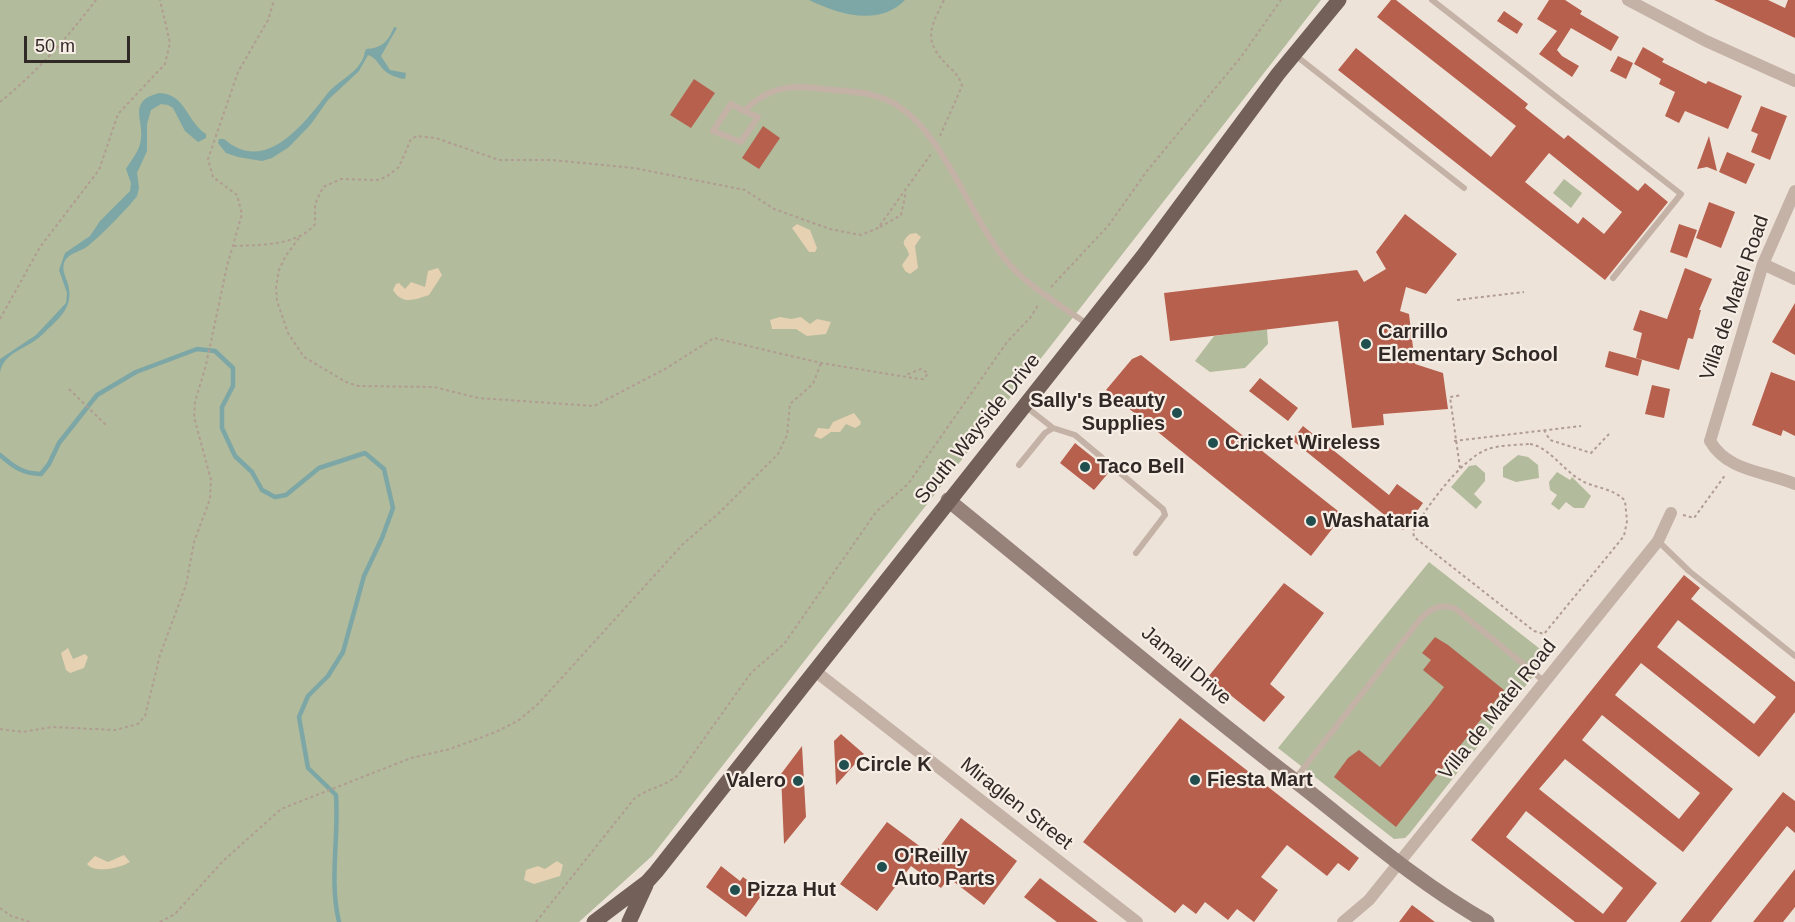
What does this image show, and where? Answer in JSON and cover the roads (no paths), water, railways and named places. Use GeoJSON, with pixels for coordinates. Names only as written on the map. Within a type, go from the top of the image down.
{"type":"FeatureCollection","features":[{"type":"Feature","properties":{"kind":"main road","name":"South Wayside Drive"},"geometry":{"type":"LineString","coordinates":[[594,922],[647,882],[1088,325],[1294,55],[1339,0]]}},
{"type":"Feature","properties":{"kind":"main road","name":"South Wayside Drive"},"geometry":{"type":"LineString","coordinates":[[630,922],[647,882]]}},
{"type":"Feature","properties":{"kind":"street"},"geometry":{"type":"LineString","coordinates":[[1628,0],[1706,41],[1795,81]]}},
{"type":"Feature","properties":{"kind":"street","name":"Villa de Matel Road"},"geometry":{"type":"LineString","coordinates":[[1795,191],[1763,264],[1715,416],[1710,441],[1717,453],[1733,464],[1795,484]]}},
{"type":"Feature","properties":{"kind":"street"},"geometry":{"type":"LineString","coordinates":[[1763,264],[1795,279]]}},
{"type":"Feature","properties":{"kind":"street","name":"Jamail Drive"},"geometry":{"type":"LineString","coordinates":[[948,500],[1399,864],[1450,902],[1487,922]]}},
{"type":"Feature","properties":{"kind":"street","name":"Villa de Matel Road"},"geometry":{"type":"LineString","coordinates":[[1343,922],[1369,900],[1545,682],[1658,541],[1671,513]]}},
{"type":"Feature","properties":{"kind":"street","name":"Miraglen Street"},"geometry":{"type":"LineString","coordinates":[[815,671],[1137,922]]}},
{"type":"Feature","properties":{"kind":"lane"},"geometry":{"type":"LineString","coordinates":[[1432,0],[1681,194],[1613,278]]}},
{"type":"Feature","properties":{"kind":"lane"},"geometry":{"type":"LineString","coordinates":[[1294,55],[1464,188]]}},
{"type":"Feature","properties":{"kind":"lane"},"geometry":{"type":"LineString","coordinates":[[744,111],[756,98],[770,90],[788,86],[870,94],[885,99],[912,117],[936,145],[969,206],[994,245],[1011,266],[1088,325]]}},
{"type":"Feature","properties":{"kind":"lane"},"geometry":{"type":"LineString","coordinates":[[731,104],[744,111],[758,117],[741,142],[713,131],[731,104]]}},
{"type":"Feature","properties":{"kind":"lane"},"geometry":{"type":"LineString","coordinates":[[1024,405],[1053,428],[1075,435],[1163,509],[1165,515],[1136,554]]}},
{"type":"Feature","properties":{"kind":"lane"},"geometry":{"type":"LineString","coordinates":[[1019,465],[1045,433],[1053,428]]}},
{"type":"Feature","properties":{"kind":"lane"},"geometry":{"type":"LineString","coordinates":[[1658,541],[1689,571],[1795,656]]}},
{"type":"Feature","properties":{"kind":"lane"},"geometry":{"type":"LineString","coordinates":[[1294,780],[1422,617],[1435,607],[1445,605],[1456,609],[1545,682]]}},
{"type":"Feature","properties":{"kind":"water"},"geometry":{"type":"Polygon","coordinates":[[[809,0],[905,0],[895,8],[871,16],[833,10],[809,0]]]}},
{"type":"Feature","properties":{"kind":"water"},"geometry":{"type":"Polygon","coordinates":[[[394,27],[397,28],[381,56],[390,70],[406,73],[405,79],[385,71],[373,57],[368,55],[359,71],[328,100],[311,124],[289,147],[272,158],[262,161],[238,157],[226,153],[218,143],[219,139],[224,139],[239,149],[254,152],[268,149],[282,142],[307,119],[331,90],[358,67],[366,49],[384,43],[394,27]]]}},
{"type":"Feature","properties":{"kind":"water"},"geometry":{"type":"Polygon","coordinates":[[[159,93],[175,98],[199,129],[206,134],[206,138],[198,142],[185,131],[173,108],[168,105],[161,104],[151,110],[147,124],[147,151],[137,173],[139,188],[137,196],[96,239],[65,260],[63,265],[69,290],[68,305],[42,335],[6,360],[0,373],[0,359],[36,335],[66,303],[67,293],[59,270],[65,253],[90,236],[100,221],[130,191],[131,183],[126,169],[140,143],[140,106],[149,96],[159,93]]]}},
{"type":"Feature","properties":{"kind":"waterway"},"geometry":{"type":"LineString","coordinates":[[0,455],[23,471],[41,474],[49,464],[59,443],[97,395],[136,372],[197,349],[215,351],[233,368],[233,386],[222,407],[222,428],[235,456],[252,472],[262,490],[275,497],[286,495],[319,468],[365,453],[384,469],[393,508],[364,576],[343,652],[328,676],[308,696],[299,717],[308,768],[336,795],[334,875],[339,922]]}},
{"type":"Feature","properties":{"kind":"place","name":"Carrillo Elementary School"},"geometry":{"type":"Point","coordinates":[1366,344]}},
{"type":"Feature","properties":{"kind":"place","name":"Sally's Beauty Supplies"},"geometry":{"type":"Point","coordinates":[1177,413]}},
{"type":"Feature","properties":{"kind":"place","name":"Cricket Wireless"},"geometry":{"type":"Point","coordinates":[1213,443]}},
{"type":"Feature","properties":{"kind":"place","name":"Taco Bell"},"geometry":{"type":"Point","coordinates":[1085,467]}},
{"type":"Feature","properties":{"kind":"place","name":"Washataria"},"geometry":{"type":"Point","coordinates":[1311,521]}},
{"type":"Feature","properties":{"kind":"place","name":"Circle K"},"geometry":{"type":"Point","coordinates":[844,765]}},
{"type":"Feature","properties":{"kind":"place","name":"Fiesta Mart"},"geometry":{"type":"Point","coordinates":[1195,780]}},
{"type":"Feature","properties":{"kind":"place","name":"Valero"},"geometry":{"type":"Point","coordinates":[798,781]}},
{"type":"Feature","properties":{"kind":"place","name":"O'Reilly Auto Parts"},"geometry":{"type":"Point","coordinates":[882,867]}},
{"type":"Feature","properties":{"kind":"place","name":"Pizza Hut"},"geometry":{"type":"Point","coordinates":[735,890]}}]}
